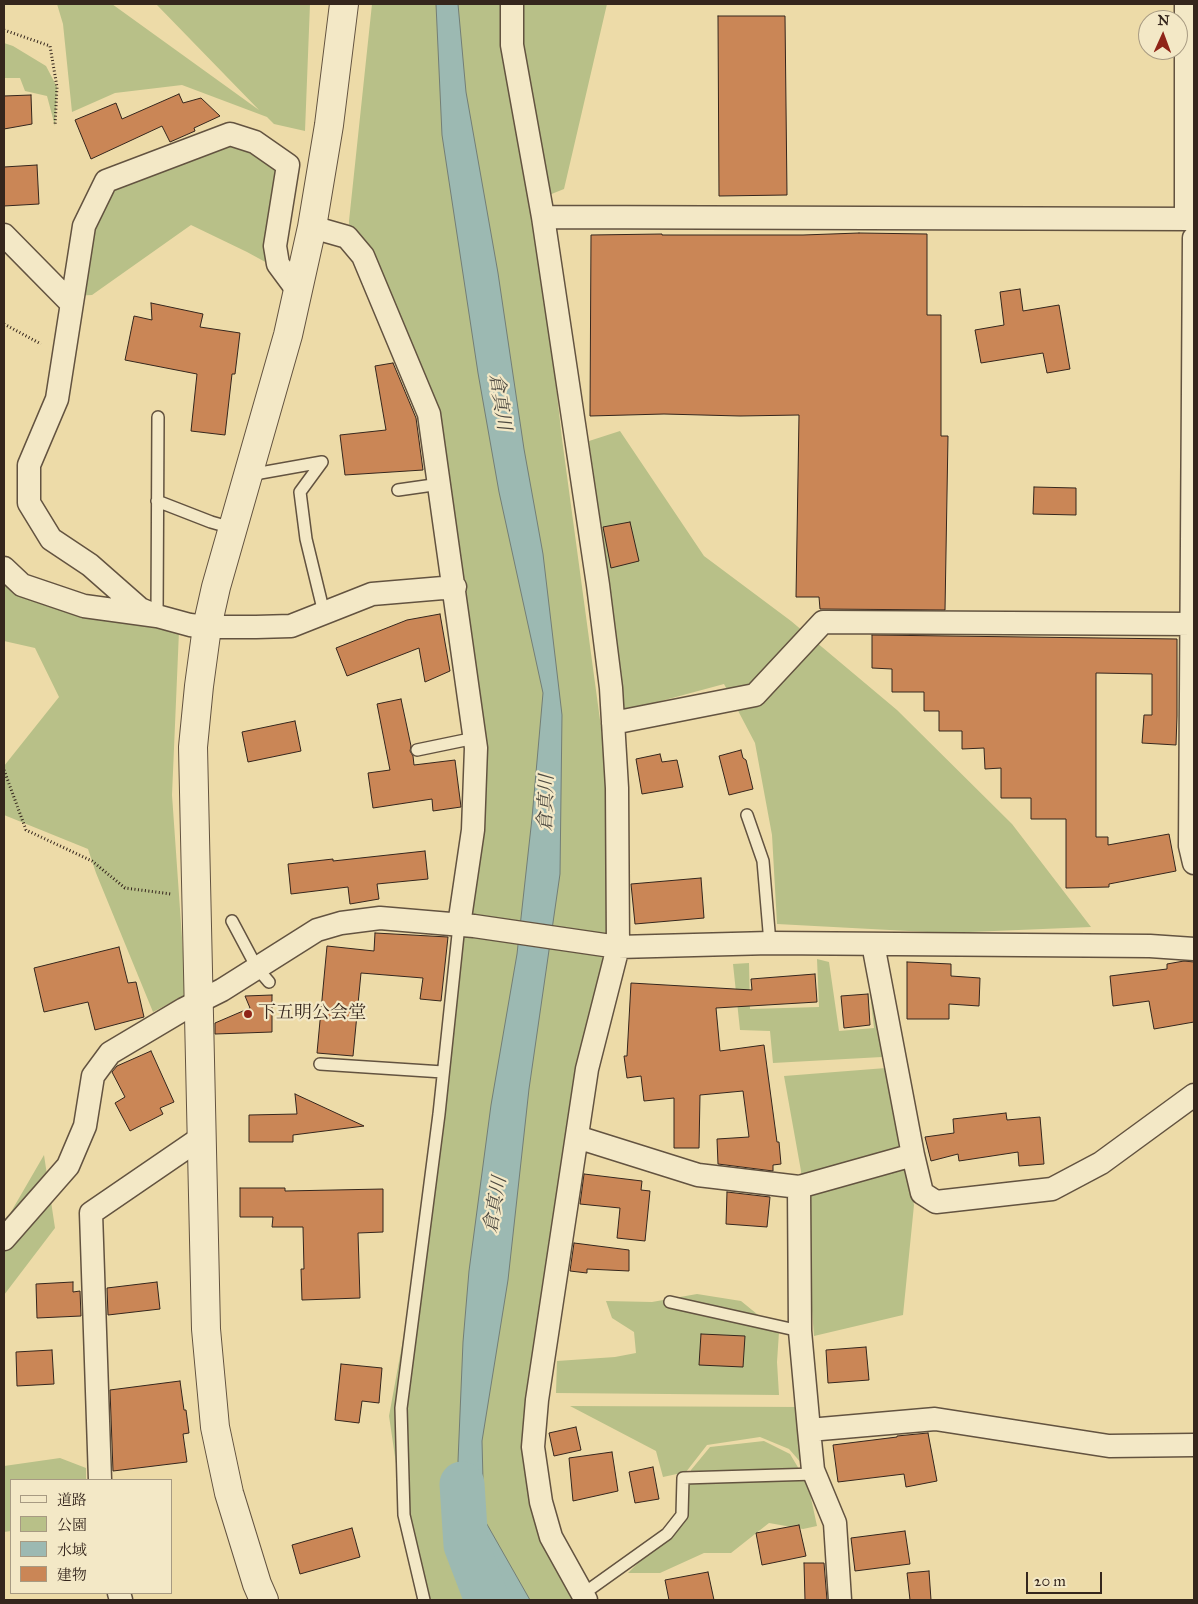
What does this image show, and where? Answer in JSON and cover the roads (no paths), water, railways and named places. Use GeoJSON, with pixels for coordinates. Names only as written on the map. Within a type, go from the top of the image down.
{"type":"FeatureCollection","features":[{"type":"Feature","properties":{"kind":"street"},"geometry":{"type":"LineString","coordinates":[[264,1600],[257,1584],[229,1493],[216,1427],[206,1329],[193,747],[207,627],[216,587],[288,336],[312,227],[329,125],[344,4]]}},
{"type":"Feature","properties":{"kind":"street"},"geometry":{"type":"LineString","coordinates":[[512,4],[512,45],[542,217],[598,585],[611,688],[617,788],[618,947],[587,1069],[537,1400],[533,1447],[541,1502],[551,1537],[584,1597]]}},
{"type":"Feature","properties":{"kind":"street"},"geometry":{"type":"LineString","coordinates":[[1186,4],[1192,226],[1193,624],[1190,846],[1194,862]]}},
{"type":"Feature","properties":{"kind":"street"},"geometry":{"type":"LineString","coordinates":[[298,291],[278,264],[275,246],[288,164],[256,142],[230,134],[106,181],[84,226],[55,405],[28,464],[29,503],[51,539],[90,565],[140,609],[190,625],[207,627],[291,626],[372,594],[455,587]]}},
{"type":"Feature","properties":{"kind":"street"},"geometry":{"type":"LineString","coordinates":[[542,217],[1192,226]]}},
{"type":"Feature","properties":{"kind":"street"},"geometry":{"type":"LineString","coordinates":[[312,227],[347,237],[363,256],[429,414],[455,587],[476,748],[467,926]]}},
{"type":"Feature","properties":{"kind":"street"},"geometry":{"type":"LineString","coordinates":[[4,235],[71,303]]}},
{"type":"Feature","properties":{"kind":"street"},"geometry":{"type":"LineString","coordinates":[[4,568],[22,585],[84,606],[157,616]]}},
{"type":"Feature","properties":{"kind":"street"},"geometry":{"type":"LineString","coordinates":[[613,723],[755,695],[823,622],[1193,624]]}},
{"type":"Feature","properties":{"kind":"street"},"geometry":{"type":"LineString","coordinates":[[7,1232],[68,1166],[85,1126],[93,1076],[110,1053],[184,1009],[222,990],[263,975],[317,930],[341,923],[380,918],[467,926],[618,947],[770,943],[1150,946],[1194,949]]}},
{"type":"Feature","properties":{"kind":"street"},"geometry":{"type":"LineString","coordinates":[[873,944],[922,1193],[936,1202],[1052,1189],[1101,1163],[1194,1095]]}},
{"type":"Feature","properties":{"kind":"street"},"geometry":{"type":"LineString","coordinates":[[100,1479],[91,1213],[202,1137]]}},
{"type":"Feature","properties":{"kind":"street"},"geometry":{"type":"LineString","coordinates":[[577,1137],[698,1175],[799,1187],[913,1155]]}},
{"type":"Feature","properties":{"kind":"street"},"geometry":{"type":"LineString","coordinates":[[799,1187],[800,1331],[809,1430],[815,1474],[835,1523],[840,1600]]}},
{"type":"Feature","properties":{"kind":"street"},"geometry":{"type":"LineString","coordinates":[[809,1430],[935,1419],[1109,1446],[1194,1445]]}},
{"type":"Feature","properties":{"kind":"lane"},"geometry":{"type":"LineString","coordinates":[[157,616],[158,417]]}},
{"type":"Feature","properties":{"kind":"lane"},"geometry":{"type":"LineString","coordinates":[[247,476],[322,462],[300,492],[306,539],[324,613]]}},
{"type":"Feature","properties":{"kind":"lane"},"geometry":{"type":"LineString","coordinates":[[398,490],[440,484]]}},
{"type":"Feature","properties":{"kind":"lane"},"geometry":{"type":"LineString","coordinates":[[157,501],[232,528]]}},
{"type":"Feature","properties":{"kind":"lane"},"geometry":{"type":"LineString","coordinates":[[417,750],[475,738]]}},
{"type":"Feature","properties":{"kind":"lane"},"geometry":{"type":"LineString","coordinates":[[747,815],[763,861],[770,943]]}},
{"type":"Feature","properties":{"kind":"lane"},"geometry":{"type":"LineString","coordinates":[[232,921],[263,975]]}},
{"type":"Feature","properties":{"kind":"lane"},"geometry":{"type":"LineString","coordinates":[[424,1600],[404,1515],[401,1408],[443,1072],[467,926]]}},
{"type":"Feature","properties":{"kind":"lane"},"geometry":{"type":"LineString","coordinates":[[320,1064],[443,1072]]}},
{"type":"Feature","properties":{"kind":"lane"},"geometry":{"type":"LineString","coordinates":[[670,1302],[800,1331]]}},
{"type":"Feature","properties":{"kind":"lane"},"geometry":{"type":"LineString","coordinates":[[584,1597],[668,1534],[682,1515],[683,1478],[815,1474]]}},
{"type":"Feature","properties":{"kind":"water"},"geometry":{"type":"Polygon","coordinates":[[[436,4],[458,4],[466,92],[498,273],[524,449],[543,554],[562,715],[560,874],[529,1089],[508,1280],[482,1441],[484,1519],[530,1600],[489,1600],[466,1545],[458,1461],[463,1342],[469,1271],[491,1105],[517,954],[543,693],[499,492],[478,373],[442,135],[436,4]]]}},
{"type":"Feature","properties":{"kind":"waterway","name":"倉真川"},"geometry":{"type":"LineString","coordinates":[[462,1484],[466,1545],[487,1600]]}},
{"type":"Feature","properties":{"kind":"place","name":"下五明公会堂"},"geometry":{"type":"Point","coordinates":[248,1014]}}]}
